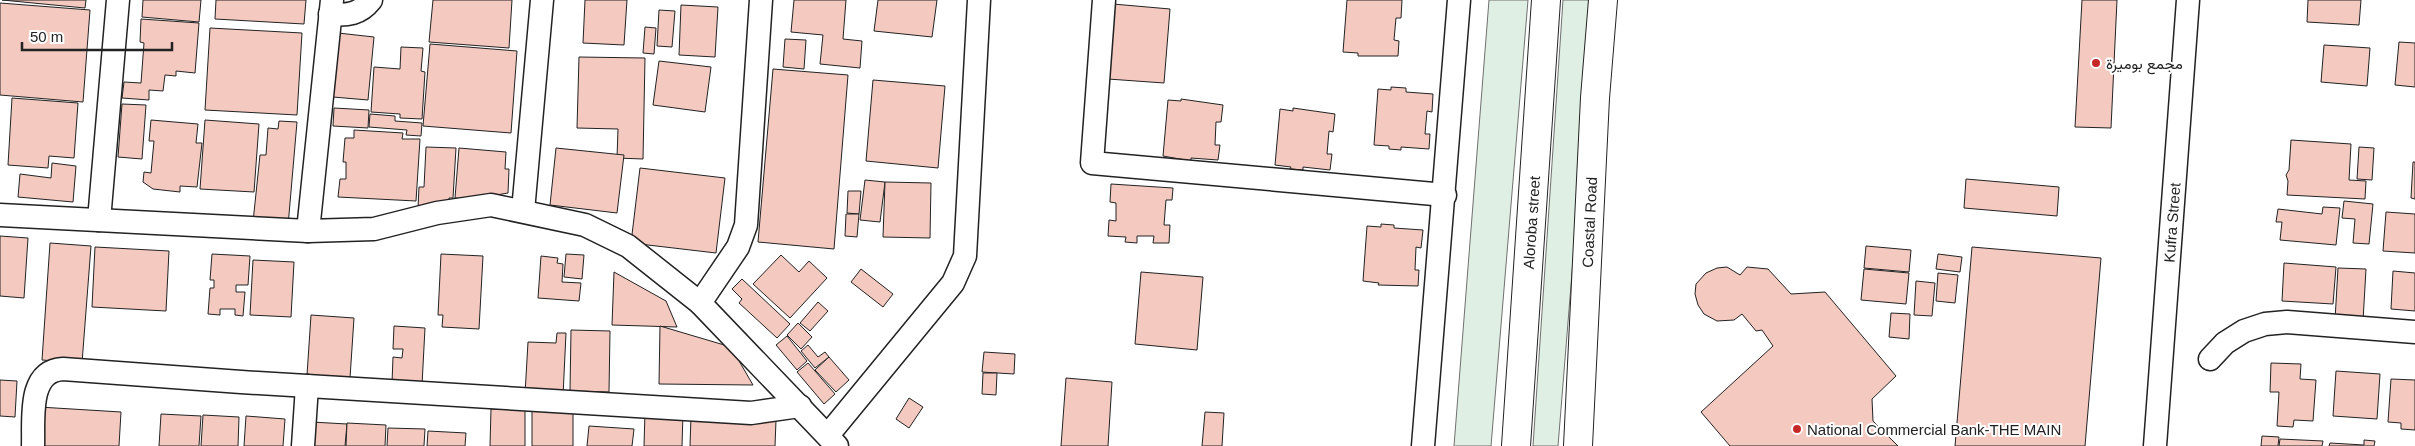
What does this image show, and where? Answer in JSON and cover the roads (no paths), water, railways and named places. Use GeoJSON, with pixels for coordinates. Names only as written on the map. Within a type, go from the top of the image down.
{"type":"FeatureCollection","features":[{"type":"Feature","properties":{"kind":"highway","name":"Aloroba street"},"geometry":{"type":"LineString","coordinates":[[1516,446],[1546,0]]}},
{"type":"Feature","properties":{"kind":"highway","name":"Coastal Road"},"geometry":{"type":"LineString","coordinates":[[1578,446],[1595,98],[1603,0]]}},
{"type":"Feature","properties":{"kind":"street"},"geometry":{"type":"LineString","coordinates":[[99,220],[118,0]]}},
{"type":"Feature","properties":{"kind":"street"},"geometry":{"type":"LineString","coordinates":[[308,231],[331,7],[354,14],[371,0]]}},
{"type":"Feature","properties":{"kind":"street"},"geometry":{"type":"LineString","coordinates":[[523,211],[542,0]]}},
{"type":"Feature","properties":{"kind":"street"},"geometry":{"type":"LineString","coordinates":[[700,303],[738,247],[746,225],[761,0]]}},
{"type":"Feature","properties":{"kind":"street"},"geometry":{"type":"LineString","coordinates":[[0,215],[308,231],[374,230],[437,213],[491,205],[585,225],[628,246],[700,303],[833,441],[960,272],[965,256],[979,0]]}},
{"type":"Feature","properties":{"kind":"street"},"geometry":{"type":"LineString","coordinates":[[1104,0],[1092,163],[1445,195]]}},
{"type":"Feature","properties":{"kind":"street"},"geometry":{"type":"LineString","coordinates":[[1423,446],[1445,195],[1458,0]]}},
{"type":"Feature","properties":{"kind":"street","name":"Kufra Street"},"geometry":{"type":"LineString","coordinates":[[2154,446],[2188,0]]}},
{"type":"Feature","properties":{"kind":"street"},"geometry":{"type":"LineString","coordinates":[[2210,359],[2225,343],[2244,331],[2265,324],[2287,322],[2415,332]]}},
{"type":"Feature","properties":{"kind":"street"},"geometry":{"type":"LineString","coordinates":[[33,446],[38,385],[42,378],[55,369],[751,413],[800,406]]}},
{"type":"Feature","properties":{"kind":"street"},"geometry":{"type":"LineString","coordinates":[[303,446],[307,386]]}},
{"type":"Feature","properties":{"kind":"place","name":"مجمع بوميرة"},"geometry":{"type":"Point","coordinates":[2096,63]}},
{"type":"Feature","properties":{"kind":"place","name":"National Commercial Bank-THE MAIN"},"geometry":{"type":"Point","coordinates":[1797,429]}}]}
